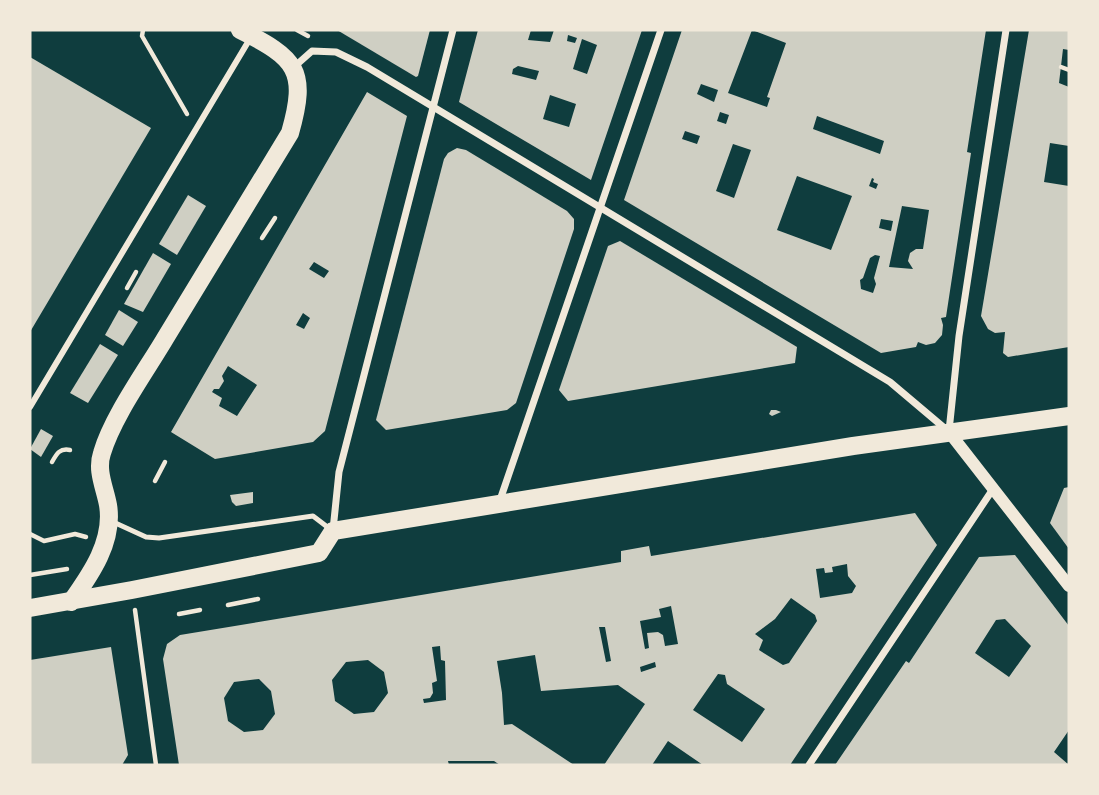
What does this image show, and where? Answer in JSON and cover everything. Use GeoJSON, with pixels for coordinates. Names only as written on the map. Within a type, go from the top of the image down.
{"type":"FeatureCollection","features":[{"type":"Feature","properties":{"kind":"main road"},"geometry":{"type":"LineString","coordinates":[[71,602],[93,572],[104,545],[108,507],[100,471],[101,454],[150,363],[290,133],[299,104],[294,67],[280,52],[246,33]]}},
{"type":"Feature","properties":{"kind":"main road"},"geometry":{"type":"LineString","coordinates":[[30,608],[319,553],[333,531],[949,432],[1069,416]]}},
{"type":"Feature","properties":{"kind":"street"},"geometry":{"type":"LineString","coordinates":[[333,531],[339,472],[453,30]]}},
{"type":"Feature","properties":{"kind":"street"},"geometry":{"type":"LineString","coordinates":[[498,504],[661,30]]}},
{"type":"Feature","properties":{"kind":"street"},"geometry":{"type":"LineString","coordinates":[[949,432],[959,336],[1006,30]]}},
{"type":"Feature","properties":{"kind":"street"},"geometry":{"type":"LineString","coordinates":[[30,407],[196,130],[246,33]]}},
{"type":"Feature","properties":{"kind":"street"},"geometry":{"type":"LineString","coordinates":[[294,67],[312,51],[336,52],[366,67],[890,382],[949,432],[1069,586]]}},
{"type":"Feature","properties":{"kind":"street"},"geometry":{"type":"LineString","coordinates":[[809,765],[993,489]]}},
{"type":"Feature","properties":{"kind":"lane"},"geometry":{"type":"LineString","coordinates":[[108,520],[146,537],[159,538],[313,516],[333,531]]}},
{"type":"Feature","properties":{"kind":"path"},"geometry":{"type":"LineString","coordinates":[[143,30],[142,36],[196,130]]}},
{"type":"Feature","properties":{"kind":"path"},"geometry":{"type":"LineString","coordinates":[[1061,67],[1069,70]]}},
{"type":"Feature","properties":{"kind":"path"},"geometry":{"type":"LineString","coordinates":[[262,238],[275,218]]}},
{"type":"Feature","properties":{"kind":"path"},"geometry":{"type":"LineString","coordinates":[[127,288],[136,272]]}},
{"type":"Feature","properties":{"kind":"path"},"geometry":{"type":"LineString","coordinates":[[52,462],[58,452],[70,450]]}},
{"type":"Feature","properties":{"kind":"path"},"geometry":{"type":"LineString","coordinates":[[155,481],[165,462]]}},
{"type":"Feature","properties":{"kind":"path"},"geometry":{"type":"LineString","coordinates":[[30,534],[44,541],[75,534],[86,537],[86,545]]}},
{"type":"Feature","properties":{"kind":"path"},"geometry":{"type":"LineString","coordinates":[[30,575],[62,571],[70,567]]}},
{"type":"Feature","properties":{"kind":"path"},"geometry":{"type":"LineString","coordinates":[[228,605],[258,599]]}},
{"type":"Feature","properties":{"kind":"path"},"geometry":{"type":"LineString","coordinates":[[133,601],[156,765]]}},
{"type":"Feature","properties":{"kind":"path"},"geometry":{"type":"LineString","coordinates":[[179,614],[200,610]]}},
{"type":"Feature","properties":{"kind":"building"},"geometry":{"type":"Polygon","coordinates":[[[337,30],[430,30],[418,76],[416,77],[337,30]]]}},
{"type":"Feature","properties":{"kind":"building"},"geometry":{"type":"Polygon","coordinates":[[[478,30],[531,30],[528,40],[550,42],[554,30],[642,30],[591,180],[459,102],[478,30]],[[568,35],[567,41],[575,43],[577,38],[568,35]],[[582,39],[573,69],[587,74],[597,45],[582,39]],[[518,66],[513,69],[512,74],[536,80],[539,71],[518,66]],[[550,95],[543,119],[569,127],[576,104],[550,95]]]}},
{"type":"Feature","properties":{"kind":"building"},"geometry":{"type":"Polygon","coordinates":[[[682,30],[752,30],[986,30],[967,152],[971,153],[946,317],[941,318],[942,335],[935,343],[926,345],[918,342],[916,347],[881,353],[624,200],[682,30]],[[752,30],[728,93],[767,107],[770,98],[767,97],[786,43],[752,30]],[[701,84],[697,94],[714,102],[718,90],[701,84]],[[720,112],[717,121],[726,124],[729,115],[720,112]],[[817,116],[813,129],[880,154],[884,141],[817,116]],[[685,131],[682,139],[697,144],[700,136],[685,131]],[[733,144],[716,191],[734,198],[751,150],[733,144]],[[797,176],[777,230],[831,250],[852,196],[797,176]],[[872,178],[869,186],[876,189],[878,184],[873,182],[872,178]],[[902,206],[889,267],[913,269],[908,261],[910,253],[923,249],[929,210],[902,206]],[[881,219],[879,228],[891,231],[893,221],[881,219]],[[880,256],[870,258],[860,280],[861,289],[873,293],[880,256]]]}},
{"type":"Feature","properties":{"kind":"building"},"geometry":{"type":"Polygon","coordinates":[[[1029,30],[1069,30],[1069,50],[1063,49],[1059,83],[1069,87],[1069,146],[1050,143],[1044,182],[1069,186],[1069,347],[1008,357],[1003,353],[1005,332],[995,333],[988,329],[981,316],[1029,30]]]}},
{"type":"Feature","properties":{"kind":"building"},"geometry":{"type":"Polygon","coordinates":[[[30,57],[151,128],[30,332],[30,57]]]}},
{"type":"Feature","properties":{"kind":"building"},"geometry":{"type":"Polygon","coordinates":[[[367,92],[407,116],[325,431],[313,442],[215,459],[171,432],[367,92]],[[314,262],[309,269],[324,278],[329,271],[314,262]],[[303,313],[296,325],[304,329],[310,318],[303,313]],[[228,366],[222,376],[224,381],[219,389],[212,392],[222,398],[219,406],[237,416],[257,385],[228,366]]]}},
{"type":"Feature","properties":{"kind":"building"},"geometry":{"type":"Polygon","coordinates":[[[457,148],[466,150],[567,211],[574,219],[574,229],[516,403],[507,410],[386,430],[376,420],[444,159],[457,148]]]}},
{"type":"Feature","properties":{"kind":"building"},"geometry":{"type":"Polygon","coordinates":[[[188,195],[206,206],[177,255],[159,244],[188,195]]]}},
{"type":"Feature","properties":{"kind":"building"},"geometry":{"type":"Polygon","coordinates":[[[620,241],[797,347],[795,363],[568,401],[559,390],[608,246],[620,241]]]}},
{"type":"Feature","properties":{"kind":"building"},"geometry":{"type":"Polygon","coordinates":[[[153,253],[171,264],[143,312],[124,304],[153,253]]]}},
{"type":"Feature","properties":{"kind":"building"},"geometry":{"type":"Polygon","coordinates":[[[119,310],[138,322],[123,346],[105,335],[119,310]]]}},
{"type":"Feature","properties":{"kind":"building"},"geometry":{"type":"Polygon","coordinates":[[[100,344],[118,355],[88,403],[70,393],[100,344]]]}},
{"type":"Feature","properties":{"kind":"building"},"geometry":{"type":"Polygon","coordinates":[[[771,410],[781,412],[772,416],[769,414],[771,410]]]}},
{"type":"Feature","properties":{"kind":"building"},"geometry":{"type":"Polygon","coordinates":[[[41,429],[53,436],[41,457],[30,449],[41,429]]]}},
{"type":"Feature","properties":{"kind":"building"},"geometry":{"type":"Polygon","coordinates":[[[1069,487],[1069,549],[1050,523],[1064,488],[1069,487]]]}},
{"type":"Feature","properties":{"kind":"building"},"geometry":{"type":"Polygon","coordinates":[[[253,492],[253,503],[236,506],[232,502],[230,495],[253,492]]]}},
{"type":"Feature","properties":{"kind":"building"},"geometry":{"type":"Polygon","coordinates":[[[915,513],[937,545],[790,765],[703,765],[668,741],[652,765],[604,765],[645,704],[618,685],[541,691],[535,655],[497,661],[504,725],[512,724],[574,765],[500,765],[494,761],[448,761],[449,765],[179,765],[163,659],[167,644],[180,635],[621,562],[621,551],[649,546],[651,556],[915,513]],[[847,564],[832,567],[833,572],[825,573],[824,568],[816,569],[820,598],[852,593],[856,586],[848,576],[847,564]],[[791,598],[775,619],[755,634],[763,640],[759,650],[783,665],[789,663],[817,621],[815,615],[791,598]],[[671,606],[659,609],[661,617],[640,621],[645,649],[649,648],[647,633],[658,632],[663,635],[665,646],[678,644],[671,606]],[[599,627],[606,662],[611,661],[605,627],[599,627]],[[440,646],[432,647],[437,681],[432,683],[433,693],[430,698],[423,699],[424,703],[446,700],[445,661],[441,660],[440,646]],[[368,660],[346,662],[332,680],[335,701],[354,714],[374,712],[388,693],[384,672],[368,660]],[[655,662],[640,667],[641,672],[656,667],[655,662]],[[718,674],[693,710],[742,742],[765,709],[727,684],[725,675],[718,674]],[[259,679],[234,682],[224,698],[228,721],[244,732],[263,730],[275,714],[271,691],[259,679]]]}},
{"type":"Feature","properties":{"kind":"building"},"geometry":{"type":"Polygon","coordinates":[[[1015,555],[1069,626],[1069,730],[1054,752],[1069,765],[835,765],[906,661],[909,663],[979,557],[1015,555]],[[1005,619],[996,620],[975,653],[1009,677],[1031,646],[1005,619]]]}},
{"type":"Feature","properties":{"kind":"building"},"geometry":{"type":"Polygon","coordinates":[[[111,647],[128,755],[122,765],[30,765],[30,660],[111,647]]]}}]}
